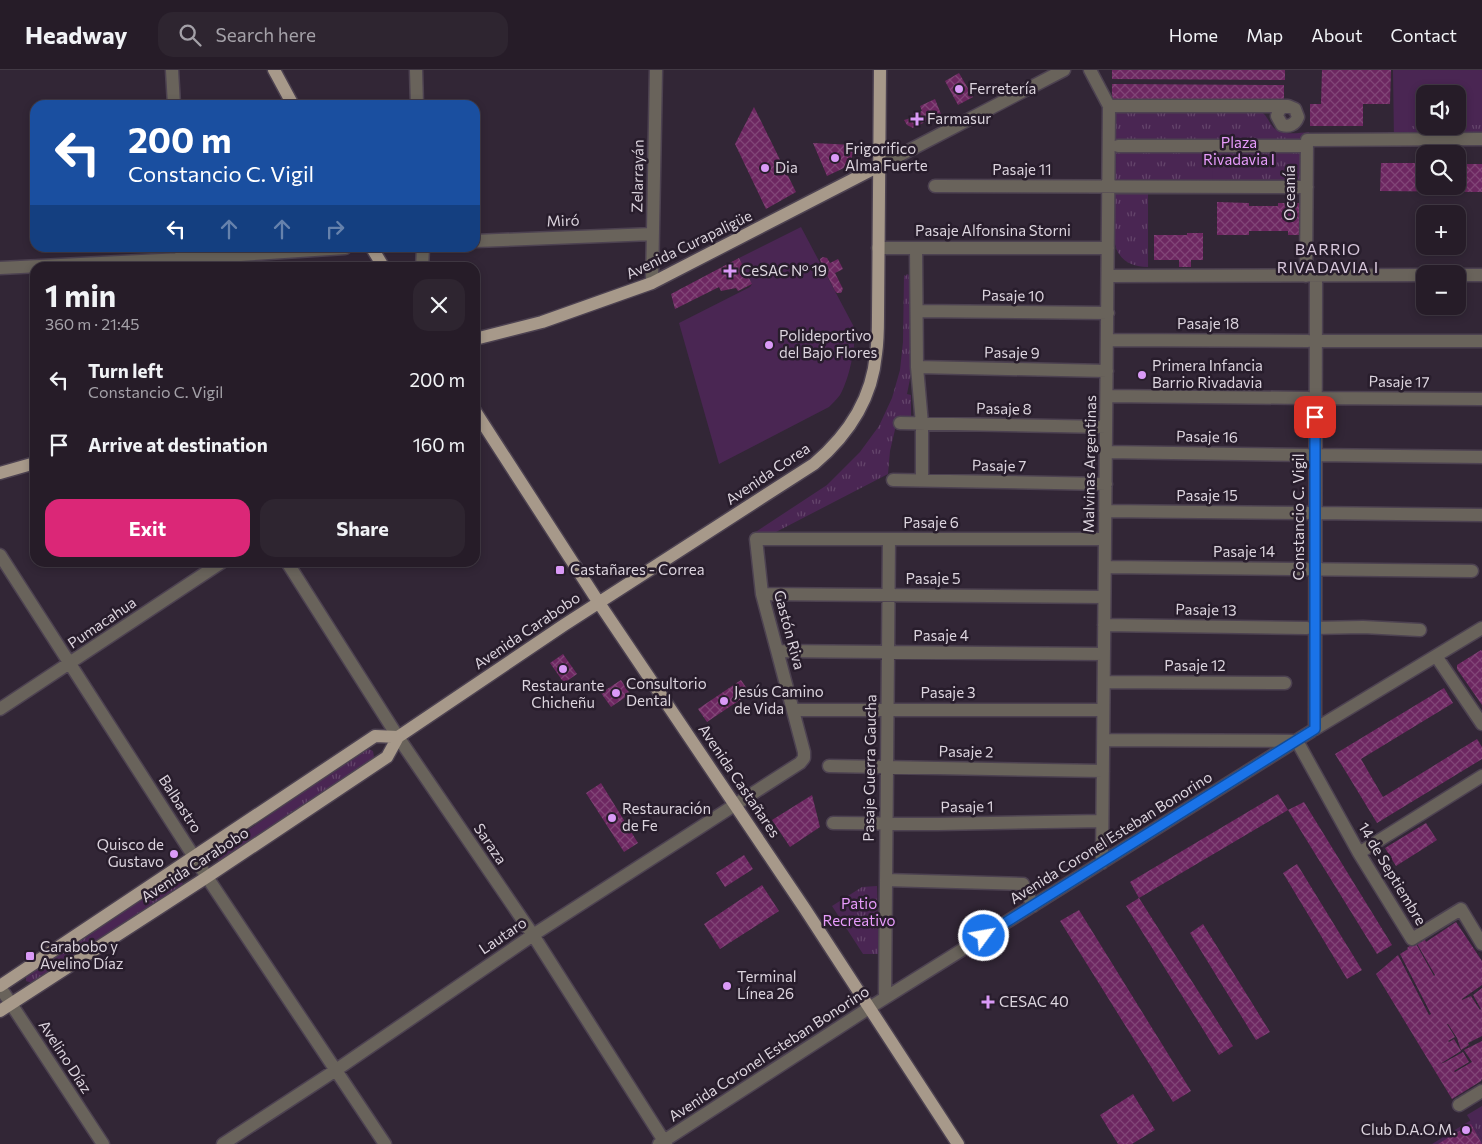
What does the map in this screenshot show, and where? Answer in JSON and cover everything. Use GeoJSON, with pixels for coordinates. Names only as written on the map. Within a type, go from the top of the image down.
{"type":"FeatureCollection","features":[{"type":"Feature","properties":{"kind":"main road"},"geometry":{"type":"LineString","coordinates":[[274,70],[290,100]]}},
{"type":"Feature","properties":{"kind":"main road","name":"Avenida Corea"},"geometry":{"type":"LineString","coordinates":[[599,602],[814,464],[829,451],[845,432],[864,403],[876,356],[880,70]]}},
{"type":"Feature","properties":{"kind":"main road","name":"Avenida Curapaligüe"},"geometry":{"type":"LineString","coordinates":[[480,338],[542,322],[652,284],[879,166]]}},
{"type":"Feature","properties":{"kind":"main road","name":"Avenida Castañares"},"geometry":{"type":"LineString","coordinates":[[480,419],[599,602],[735,804],[958,1144]]}},
{"type":"Feature","properties":{"kind":"main road"},"geometry":{"type":"LineString","coordinates":[[0,473],[30,464]]}},
{"type":"Feature","properties":{"kind":"main road","name":"Avenida Carabobo"},"geometry":{"type":"LineString","coordinates":[[0,1011],[207,877],[387,757],[398,737],[599,602]]}},
{"type":"Feature","properties":{"kind":"main road","name":"Avenida Carabobo"},"geometry":{"type":"LineString","coordinates":[[0,986],[375,736],[398,737]]}},
{"type":"Feature","properties":{"kind":"street"},"geometry":{"type":"LineString","coordinates":[[172,70],[174,100]]}},
{"type":"Feature","properties":{"kind":"street"},"geometry":{"type":"LineString","coordinates":[[416,70],[417,100]]}},
{"type":"Feature","properties":{"kind":"street","name":"Zelarrayán"},"geometry":{"type":"LineString","coordinates":[[652,284],[656,70]]}},
{"type":"Feature","properties":{"kind":"street"},"geometry":{"type":"LineString","coordinates":[[879,166],[1064,70]]}},
{"type":"Feature","properties":{"kind":"street","name":"Malvinas Argentinas"},"geometry":{"type":"LineString","coordinates":[[1090,70],[1109,106],[1102,863]]}},
{"type":"Feature","properties":{"kind":"street"},"geometry":{"type":"LineString","coordinates":[[1109,106],[1264,106],[1285,106],[1295,109],[1297,114],[1296,120],[1292,125],[1286,126],[1264,106]]}},
{"type":"Feature","properties":{"kind":"street"},"geometry":{"type":"LineString","coordinates":[[1278,120],[1278,113],[1285,106]]}},
{"type":"Feature","properties":{"kind":"street"},"geometry":{"type":"LineString","coordinates":[[1118,146],[1482,139]]}},
{"type":"Feature","properties":{"kind":"street","name":"Oceanía"},"geometry":{"type":"LineString","coordinates":[[1307,143],[1311,276]]}},
{"type":"Feature","properties":{"kind":"street","name":"Pasaje 11"},"geometry":{"type":"LineString","coordinates":[[935,186],[1307,187]]}},
{"type":"Feature","properties":{"kind":"street","name":"Miró"},"geometry":{"type":"LineString","coordinates":[[480,241],[653,234]]}},
{"type":"Feature","properties":{"kind":"street","name":"Pasaje Alfonsina Storni"},"geometry":{"type":"LineString","coordinates":[[878,248],[1108,248]]}},
{"type":"Feature","properties":{"kind":"street"},"geometry":{"type":"LineString","coordinates":[[916,248],[917,367],[922,424],[922,480]]}},
{"type":"Feature","properties":{"kind":"street"},"geometry":{"type":"LineString","coordinates":[[109,262],[279,252]]}},
{"type":"Feature","properties":{"kind":"street"},"geometry":{"type":"LineString","coordinates":[[0,268],[30,266]]}},
{"type":"Feature","properties":{"kind":"street"},"geometry":{"type":"LineString","coordinates":[[1108,276],[1416,275]]}},
{"type":"Feature","properties":{"kind":"street"},"geometry":{"type":"LineString","coordinates":[[1466,275],[1482,275]]}},
{"type":"Feature","properties":{"kind":"street","name":"Constancio C. Vigil"},"geometry":{"type":"LineString","coordinates":[[1311,276],[1311,513],[1315,568],[1311,628],[1315,729]]}},
{"type":"Feature","properties":{"kind":"street","name":"Pasaje 10"},"geometry":{"type":"LineString","coordinates":[[917,312],[1108,313]]}},
{"type":"Feature","properties":{"kind":"street","name":"Pasaje 18"},"geometry":{"type":"LineString","coordinates":[[1107,340],[1482,341]]}},
{"type":"Feature","properties":{"kind":"street","name":"Pasaje 9"},"geometry":{"type":"LineString","coordinates":[[917,367],[1107,372]]}},
{"type":"Feature","properties":{"kind":"street","name":"Pasaje 17"},"geometry":{"type":"LineString","coordinates":[[1107,396],[1482,400]]}},
{"type":"Feature","properties":{"kind":"street","name":"Pasaje 8"},"geometry":{"type":"LineString","coordinates":[[900,423],[1106,427]]}},
{"type":"Feature","properties":{"kind":"street","name":"Pasaje 16"},"geometry":{"type":"LineString","coordinates":[[1106,452],[1482,457]]}},
{"type":"Feature","properties":{"kind":"street","name":"Pasaje 7"},"geometry":{"type":"LineString","coordinates":[[893,480],[1106,484]]}},
{"type":"Feature","properties":{"kind":"street","name":"Pasaje 15"},"geometry":{"type":"LineString","coordinates":[[1106,511],[1482,515]]}},
{"type":"Feature","properties":{"kind":"street","name":"Pasaje 6"},"geometry":{"type":"LineString","coordinates":[[756,538],[1105,539]]}},
{"type":"Feature","properties":{"kind":"street","name":"Gastón Riva"},"geometry":{"type":"LineString","coordinates":[[756,538],[762,594],[804,758]]}},
{"type":"Feature","properties":{"kind":"street","name":"Pasaje Guerra Gaucha"},"geometry":{"type":"LineString","coordinates":[[884,998],[889,539]]}},
{"type":"Feature","properties":{"kind":"street","name":"Balbastro"},"geometry":{"type":"LineString","coordinates":[[0,555],[207,877],[385,1144]]}},
{"type":"Feature","properties":{"kind":"street","name":"Pumacahua"},"geometry":{"type":"LineString","coordinates":[[0,709],[71,664],[215,567]]}},
{"type":"Feature","properties":{"kind":"street","name":"Saraza"},"geometry":{"type":"LineString","coordinates":[[290,567],[398,737],[533,936],[663,1143]]}},
{"type":"Feature","properties":{"kind":"street","name":"Pasaje 14"},"geometry":{"type":"LineString","coordinates":[[1105,567],[1472,571]]}},
{"type":"Feature","properties":{"kind":"street","name":"Pasaje 5"},"geometry":{"type":"LineString","coordinates":[[762,594],[1104,597]]}},
{"type":"Feature","properties":{"kind":"street","name":"Pasaje 13"},"geometry":{"type":"LineString","coordinates":[[1104,625],[1420,630]]}},
{"type":"Feature","properties":{"kind":"street","name":"Avenida Coronel Esteban Bonorino"},"geometry":{"type":"LineString","coordinates":[[663,1143],[884,998],[1297,740],[1482,628]]}},
{"type":"Feature","properties":{"kind":"street","name":"Pasaje 4"},"geometry":{"type":"LineString","coordinates":[[778,651],[1104,654]]}},
{"type":"Feature","properties":{"kind":"street"},"geometry":{"type":"LineString","coordinates":[[1436,656],[1482,724]]}},
{"type":"Feature","properties":{"kind":"street","name":"Pasaje 12"},"geometry":{"type":"LineString","coordinates":[[1104,682],[1286,683]]}},
{"type":"Feature","properties":{"kind":"street","name":"Pasaje 3"},"geometry":{"type":"LineString","coordinates":[[793,710],[1103,710]]}},
{"type":"Feature","properties":{"kind":"street"},"geometry":{"type":"LineString","coordinates":[[1103,740],[1297,740]]}},
{"type":"Feature","properties":{"kind":"street","name":"14 de Septiembre"},"geometry":{"type":"LineString","coordinates":[[1297,740],[1359,853],[1412,939],[1461,909],[1482,944]]}},
{"type":"Feature","properties":{"kind":"street","name":"Lautaro"},"geometry":{"type":"LineString","coordinates":[[223,1144],[336,1070],[533,936],[800,763],[804,758]]}},
{"type":"Feature","properties":{"kind":"street","name":"Pasaje 2"},"geometry":{"type":"LineString","coordinates":[[829,766],[1103,771]]}},
{"type":"Feature","properties":{"kind":"street"},"geometry":{"type":"LineString","coordinates":[[1359,853],[1482,776]]}},
{"type":"Feature","properties":{"kind":"street","name":"Pasaje 1"},"geometry":{"type":"LineString","coordinates":[[833,823],[1102,821]]}},
{"type":"Feature","properties":{"kind":"street"},"geometry":{"type":"LineString","coordinates":[[886,880],[1023,884],[1033,906]]}},
{"type":"Feature","properties":{"kind":"street","name":"Avelino Díaz"},"geometry":{"type":"LineString","coordinates":[[0,986],[103,1144]]}},
{"type":"Feature","properties":{"kind":"street"},"geometry":{"type":"LineString","coordinates":[[1459,1105],[1482,1091]]}},
{"type":"Feature","properties":{"kind":"green space"},"geometry":{"type":"Polygon","coordinates":[[[1393,70],[1482,70],[1482,139],[1394,139],[1393,70]]]}},
{"type":"Feature","properties":{"kind":"green space"},"geometry":{"type":"Polygon","coordinates":[[[1397,70],[1482,70],[1482,125],[1466,125],[1466,85],[1416,85],[1416,126],[1397,126],[1397,70]]]}},
{"type":"Feature","properties":{"kind":"green space","name":"Plaza Rivadavia I"},"geometry":{"type":"Polygon","coordinates":[[[1260,111],[1266,116],[1273,127],[1280,132],[1309,132],[1309,193],[1148,192],[1148,267],[1137,266],[1123,259],[1115,244],[1115,112],[1260,111]]]}},
{"type":"Feature","properties":{"kind":"green space"},"geometry":{"type":"Polygon","coordinates":[[[1195,149],[1213,150],[1212,181],[1195,181],[1195,149]]]}},
{"type":"Feature","properties":{"kind":"green space","name":"Polideportivo del Bajo Flores"},"geometry":{"type":"Polygon","coordinates":[[[801,227],[854,327],[852,362],[846,380],[840,395],[829,407],[719,464],[679,323],[750,287],[752,284],[739,258],[801,227]]]}},
{"type":"Feature","properties":{"kind":"green space"},"geometry":{"type":"Polygon","coordinates":[[[907,274],[912,276],[912,369],[907,394],[911,395],[911,421],[897,421],[890,451],[888,474],[776,532],[775,536],[757,539],[751,535],[827,485],[860,452],[879,426],[892,398],[900,370],[903,342],[904,275],[906,276],[907,274]]]}},
{"type":"Feature","properties":{"kind":"green space"},"geometry":{"type":"Polygon","coordinates":[[[367,748],[373,751],[374,757],[222,862],[216,859],[215,853],[367,748]]]}},
{"type":"Feature","properties":{"kind":"green space"},"geometry":{"type":"Polygon","coordinates":[[[174,875],[182,880],[183,886],[32,983],[26,981],[26,975],[174,875]]]}},
{"type":"Feature","properties":{"kind":"green space","name":"Patio Recreativo"},"geometry":{"type":"Polygon","coordinates":[[[877,886],[879,954],[863,954],[832,906],[862,887],[877,886]]]}},
{"type":"Feature","properties":{"kind":"green space"},"geometry":{"type":"Polygon","coordinates":[[[1482,1106],[1482,1139],[1467,1115],[1482,1106]]]}},
{"type":"Feature","properties":{"kind":"green space","name":"Club D.A.O.M."},"geometry":{"type":"Polygon","coordinates":[[[1471,1120],[1482,1139],[1482,1144],[1432,1144],[1471,1120]]]}},
{"type":"Feature","properties":{"kind":"building"},"geometry":{"type":"Polygon","coordinates":[[[1112,70],[1285,70],[1285,80],[1112,79],[1112,70]]]}},
{"type":"Feature","properties":{"kind":"building"},"geometry":{"type":"Polygon","coordinates":[[[1322,70],[1391,70],[1390,104],[1363,104],[1363,126],[1310,126],[1310,104],[1321,104],[1322,70]]]}},
{"type":"Feature","properties":{"kind":"building","name":"Ferretería"},"geometry":{"type":"Polygon","coordinates":[[[959,73],[973,97],[958,105],[945,81],[959,73]]]}},
{"type":"Feature","properties":{"kind":"building"},"geometry":{"type":"Polygon","coordinates":[[[1112,84],[1284,85],[1284,100],[1112,99],[1112,84]]]}},
{"type":"Feature","properties":{"kind":"building"},"geometry":{"type":"Polygon","coordinates":[[[935,99],[941,114],[913,128],[907,125],[904,120],[914,117],[913,114],[922,111],[920,106],[935,99]]]}},
{"type":"Feature","properties":{"kind":"building","name":"Dia"},"geometry":{"type":"Polygon","coordinates":[[[754,107],[796,192],[766,209],[735,144],[754,107]]]}},
{"type":"Feature","properties":{"kind":"building","name":"Frigorifico Alma Fuerte"},"geometry":{"type":"Polygon","coordinates":[[[813,143],[854,145],[852,161],[845,165],[846,167],[827,176],[813,143]]]}},
{"type":"Feature","properties":{"kind":"building"},"geometry":{"type":"Polygon","coordinates":[[[1381,163],[1416,163],[1416,191],[1380,191],[1381,163]]]}},
{"type":"Feature","properties":{"kind":"building"},"geometry":{"type":"Polygon","coordinates":[[[1466,164],[1482,164],[1482,192],[1466,192],[1466,164]]]}},
{"type":"Feature","properties":{"kind":"building"},"geometry":{"type":"Polygon","coordinates":[[[1217,202],[1249,203],[1249,206],[1278,206],[1278,203],[1303,203],[1303,235],[1288,235],[1288,231],[1249,231],[1249,235],[1217,235],[1217,202]]]}},
{"type":"Feature","properties":{"kind":"building"},"geometry":{"type":"Polygon","coordinates":[[[1187,233],[1203,233],[1203,260],[1191,260],[1191,267],[1179,267],[1179,260],[1154,260],[1154,235],[1187,235],[1187,233]]]}},
{"type":"Feature","properties":{"kind":"building"},"geometry":{"type":"Polygon","coordinates":[[[823,257],[827,258],[830,263],[838,259],[843,269],[835,273],[843,289],[841,293],[835,291],[821,263],[820,259],[823,257]]]}},
{"type":"Feature","properties":{"kind":"building","name":"CeSAC Nº 19"},"geometry":{"type":"Polygon","coordinates":[[[739,258],[752,284],[738,291],[736,288],[721,291],[719,287],[675,309],[671,294],[739,258]]]}},
{"type":"Feature","properties":{"kind":"building"},"geometry":{"type":"Polygon","coordinates":[[[1481,650],[1482,705],[1457,669],[1457,665],[1481,650]]]}},
{"type":"Feature","properties":{"kind":"building","name":"Restaurante Chicheñu"},"geometry":{"type":"Polygon","coordinates":[[[563,654],[577,674],[564,683],[550,663],[563,654]]]}},
{"type":"Feature","properties":{"kind":"building","name":"Consultorio Dental"},"geometry":{"type":"Polygon","coordinates":[[[621,680],[630,694],[611,707],[601,693],[621,680]]]}},
{"type":"Feature","properties":{"kind":"building","name":"Jesús Camino de Vida"},"geometry":{"type":"Polygon","coordinates":[[[741,680],[750,693],[707,722],[698,709],[741,680]]]}},
{"type":"Feature","properties":{"kind":"building"},"geometry":{"type":"Polygon","coordinates":[[[1444,688],[1453,703],[1361,759],[1383,797],[1477,739],[1482,747],[1482,759],[1377,823],[1335,754],[1444,688]]]}},
{"type":"Feature","properties":{"kind":"building","name":"Restauración de Fe"},"geometry":{"type":"Polygon","coordinates":[[[601,783],[638,843],[624,852],[586,793],[601,783]]]}},
{"type":"Feature","properties":{"kind":"building"},"geometry":{"type":"Polygon","coordinates":[[[1278,794],[1288,810],[1139,898],[1130,882],[1278,794]]]}},
{"type":"Feature","properties":{"kind":"building"},"geometry":{"type":"Polygon","coordinates":[[[812,795],[820,827],[790,847],[772,820],[812,795]]]}},
{"type":"Feature","properties":{"kind":"building"},"geometry":{"type":"Polygon","coordinates":[[[1304,802],[1392,945],[1377,954],[1288,810],[1304,802]]]}},
{"type":"Feature","properties":{"kind":"building"},"geometry":{"type":"Polygon","coordinates":[[[1426,823],[1437,840],[1396,866],[1385,848],[1426,823]]]}},
{"type":"Feature","properties":{"kind":"building"},"geometry":{"type":"Polygon","coordinates":[[[744,855],[753,869],[725,887],[716,873],[744,855]]]}},
{"type":"Feature","properties":{"kind":"building"},"geometry":{"type":"Polygon","coordinates":[[[1297,864],[1362,970],[1347,979],[1283,873],[1297,864]]]}},
{"type":"Feature","properties":{"kind":"building"},"geometry":{"type":"Polygon","coordinates":[[[762,885],[779,911],[720,949],[704,924],[762,885]]]}},
{"type":"Feature","properties":{"kind":"building"},"geometry":{"type":"Polygon","coordinates":[[[1139,898],[1233,1046],[1219,1055],[1126,906],[1139,898]]]}},
{"type":"Feature","properties":{"kind":"building"},"geometry":{"type":"Polygon","coordinates":[[[1079,910],[1191,1091],[1173,1102],[1060,921],[1079,910]]]}},
{"type":"Feature","properties":{"kind":"building"},"geometry":{"type":"Polygon","coordinates":[[[1456,922],[1482,961],[1482,985],[1462,1000],[1471,996],[1480,1010],[1473,995],[1482,988],[1482,1036],[1468,1043],[1469,1045],[1461,1050],[1457,1038],[1447,1024],[1455,1037],[1448,1041],[1454,1039],[1461,1051],[1440,1064],[1463,1052],[1469,1062],[1455,1072],[1472,1062],[1464,1050],[1482,1041],[1482,1079],[1452,1099],[1376,974],[1398,955],[1429,1015],[1431,1014],[1400,954],[1415,942],[1434,976],[1416,942],[1424,938],[1426,942],[1456,922]]]}},
{"type":"Feature","properties":{"kind":"building"},"geometry":{"type":"Polygon","coordinates":[[[1203,924],[1270,1032],[1256,1040],[1190,933],[1203,924]]]}},
{"type":"Feature","properties":{"kind":"building"},"geometry":{"type":"Polygon","coordinates":[[[1133,1094],[1155,1130],[1132,1144],[1118,1144],[1100,1115],[1133,1094]]]}},
{"type":"Feature","properties":{"kind":"building","name":"Club D.A.O.M."},"geometry":{"type":"Polygon","coordinates":[[[1471,1124],[1482,1144],[1438,1144],[1471,1124]]]}},
{"type":"Feature","properties":{"kind":"place","name":"Ferretería"},"geometry":{"type":"Point","coordinates":[959,89]}},
{"type":"Feature","properties":{"kind":"place","name":"Farmasur"},"geometry":{"type":"Point","coordinates":[917,119]}},
{"type":"Feature","properties":{"kind":"place","name":"Frigorifico Alma Fuerte"},"geometry":{"type":"Point","coordinates":[835,158]}},
{"type":"Feature","properties":{"kind":"place","name":"Dia"},"geometry":{"type":"Point","coordinates":[765,168]}},
{"type":"Feature","properties":{"kind":"place","name":"CeSAC Nº 19"},"geometry":{"type":"Point","coordinates":[730,271]}},
{"type":"Feature","properties":{"kind":"place","name":"Polideportivo del Bajo Flores"},"geometry":{"type":"Point","coordinates":[769,345]}},
{"type":"Feature","properties":{"kind":"place","name":"Primera Infancia Barrio Rivadavia"},"geometry":{"type":"Point","coordinates":[1142,375]}},
{"type":"Feature","properties":{"kind":"place","name":"Castañares - Correa"},"geometry":{"type":"Point","coordinates":[560,570]}},
{"type":"Feature","properties":{"kind":"place","name":"Restaurante Chicheñu"},"geometry":{"type":"Point","coordinates":[563,669]}},
{"type":"Feature","properties":{"kind":"place","name":"Consultorio Dental"},"geometry":{"type":"Point","coordinates":[616,693]}},
{"type":"Feature","properties":{"kind":"place","name":"Jesús Camino de Vida"},"geometry":{"type":"Point","coordinates":[724,701]}},
{"type":"Feature","properties":{"kind":"place","name":"Restauración de Fe"},"geometry":{"type":"Point","coordinates":[612,818]}},
{"type":"Feature","properties":{"kind":"place","name":"Quisco de Gustavo"},"geometry":{"type":"Point","coordinates":[174,854]}},
{"type":"Feature","properties":{"kind":"place","name":"Carabobo y Avelino Díaz"},"geometry":{"type":"Point","coordinates":[30,956]}},
{"type":"Feature","properties":{"kind":"place","name":"Terminal Línea 26"},"geometry":{"type":"Point","coordinates":[727,986]}},
{"type":"Feature","properties":{"kind":"place","name":"CESAC 40"},"geometry":{"type":"Point","coordinates":[988,1002]}},
{"type":"Feature","properties":{"kind":"place","name":"Club D.A.O.M."},"geometry":{"type":"Point","coordinates":[1466,1130]}},
{"type":"Feature","properties":{"kind":"district","name":"BARRIO RIVADAVIA I"},"geometry":{"type":"Point","coordinates":[1328,258]}},
{"type":"Feature","properties":{"kind":"route"},"geometry":{"type":"LineString","coordinates":[[984,936],[1315,729],[1315,417]]}}]}
